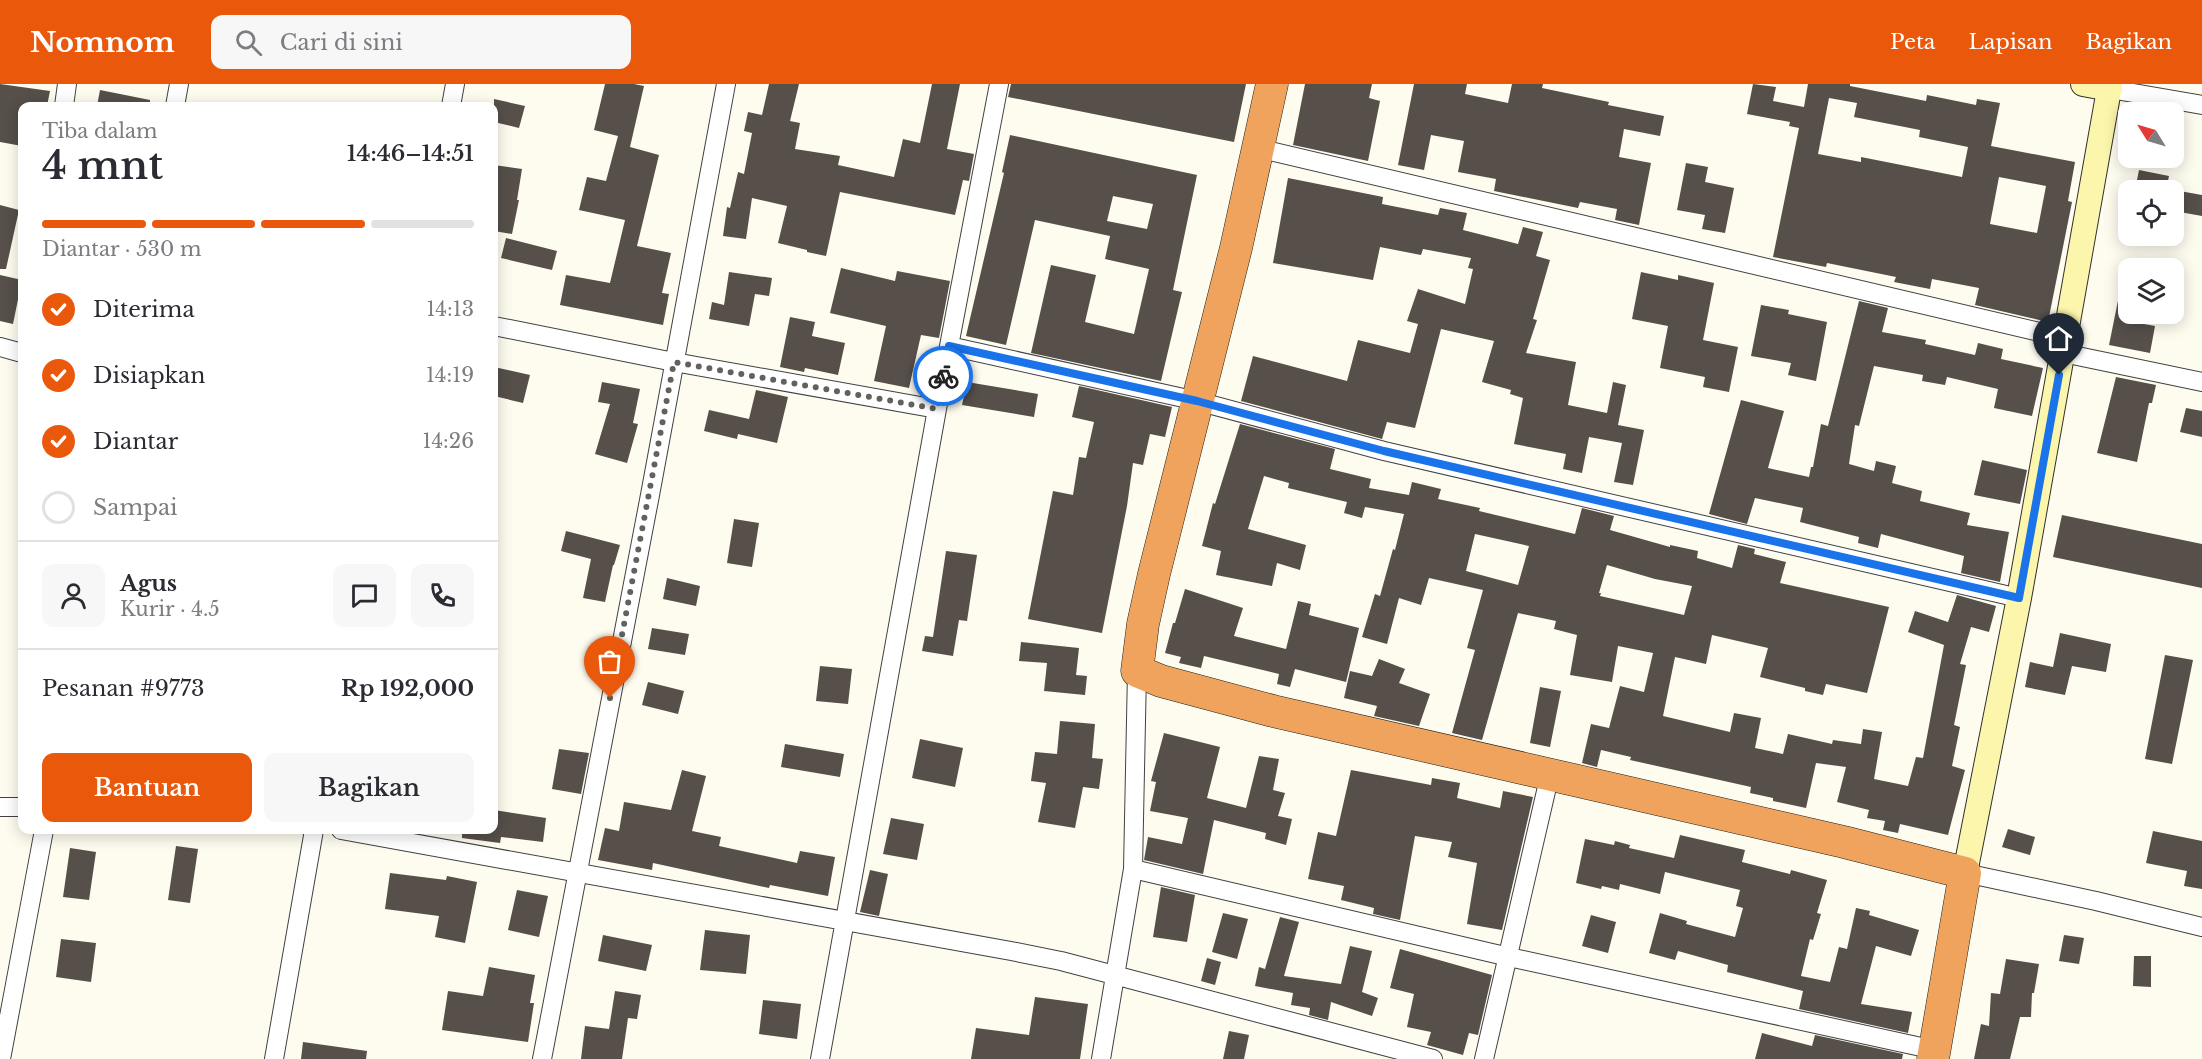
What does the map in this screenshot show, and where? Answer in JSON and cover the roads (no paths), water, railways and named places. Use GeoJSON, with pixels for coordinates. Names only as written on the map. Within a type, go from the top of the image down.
{"type":"FeatureCollection","features":[{"type":"Feature","properties":{"kind":"highway"},"geometry":{"type":"LineString","coordinates":[[1272,84],[1236,248],[1151,584],[1137,671],[1161,681],[1274,711],[1844,842],[1965,873],[1934,1054]]}},
{"type":"Feature","properties":{"kind":"street"},"geometry":{"type":"LineString","coordinates":[[65,102],[67,84]]}},
{"type":"Feature","properties":{"kind":"street"},"geometry":{"type":"LineString","coordinates":[[176,102],[179,84]]}},
{"type":"Feature","properties":{"kind":"street"},"geometry":{"type":"LineString","coordinates":[[452,102],[455,84]]}},
{"type":"Feature","properties":{"kind":"street"},"geometry":{"type":"LineString","coordinates":[[542,1059],[726,84]]}},
{"type":"Feature","properties":{"kind":"street"},"geometry":{"type":"LineString","coordinates":[[820,1059],[937,409],[999,84]]}},
{"type":"Feature","properties":{"kind":"street"},"geometry":{"type":"LineString","coordinates":[[2083,84],[2110,86],[2202,105]]}},
{"type":"Feature","properties":{"kind":"street"},"geometry":{"type":"LineString","coordinates":[[2110,86],[2019,598],[1965,873],[2096,901],[2202,927]]}},
{"type":"Feature","properties":{"kind":"street"},"geometry":{"type":"LineString","coordinates":[[1257,148],[2064,345],[2202,382]]}},
{"type":"Feature","properties":{"kind":"street"},"geometry":{"type":"LineString","coordinates":[[498,327],[674,362],[937,409]]}},
{"type":"Feature","properties":{"kind":"street"},"geometry":{"type":"LineString","coordinates":[[949,346],[1197,401],[1384,451],[2019,598]]}},
{"type":"Feature","properties":{"kind":"street"},"geometry":{"type":"LineString","coordinates":[[0,347],[18,352]]}},
{"type":"Feature","properties":{"kind":"street"},"geometry":{"type":"LineString","coordinates":[[1101,1059],[1133,869],[1137,671]]}},
{"type":"Feature","properties":{"kind":"street"},"geometry":{"type":"LineString","coordinates":[[1484,1059],[1550,774]]}},
{"type":"Feature","properties":{"kind":"street"},"geometry":{"type":"LineString","coordinates":[[0,807],[18,807]]}},
{"type":"Feature","properties":{"kind":"street"},"geometry":{"type":"LineString","coordinates":[[1,1059],[43,834]]}},
{"type":"Feature","properties":{"kind":"street"},"geometry":{"type":"LineString","coordinates":[[274,1059],[313,834]]}},
{"type":"Feature","properties":{"kind":"street"},"geometry":{"type":"LineString","coordinates":[[362,834],[1011,951],[1433,1059]]}},
{"type":"Feature","properties":{"kind":"street"},"geometry":{"type":"LineString","coordinates":[[1133,869],[1934,1054]]}}]}
